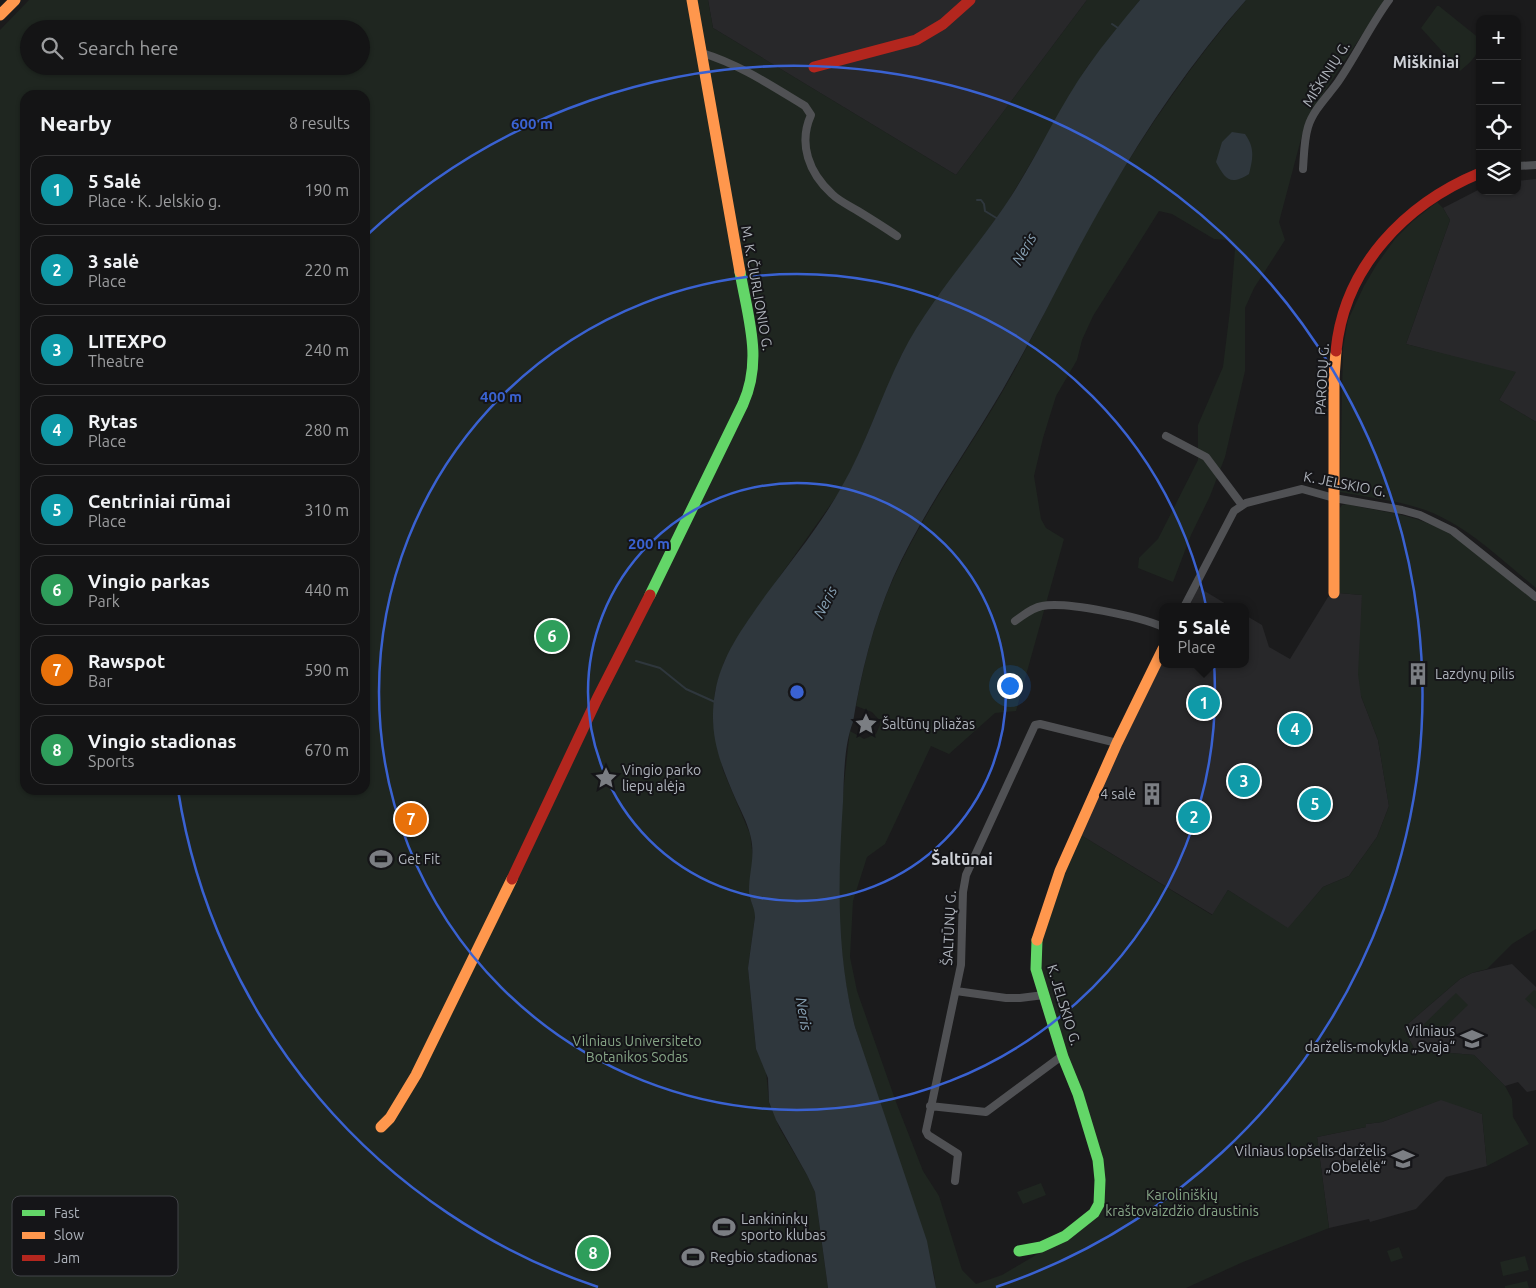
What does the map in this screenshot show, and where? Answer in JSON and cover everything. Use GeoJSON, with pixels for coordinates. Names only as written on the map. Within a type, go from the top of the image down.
{"type":"FeatureCollection","features":[{"type":"Feature","properties":{"kind":"main road"},"geometry":{"type":"LineString","coordinates":[[0,16],[15,0]]}},
{"type":"Feature","properties":{"kind":"main road","name":"M. K. ČIURLIONIO G."},"geometry":{"type":"LineString","coordinates":[[381,1127],[390,1118],[416,1074],[497,912],[597,699],[731,430],[753,379],[755,368],[753,348],[692,0]]}},
{"type":"Feature","properties":{"kind":"main road"},"geometry":{"type":"LineString","coordinates":[[814,67],[916,40],[943,24],[970,0]]}},
{"type":"Feature","properties":{"kind":"main road","name":"PARODŲ G."},"geometry":{"type":"LineString","coordinates":[[1334,592],[1335,359],[1343,315],[1363,273],[1383,242],[1407,217],[1442,191],[1461,180],[1476,174]]}},
{"type":"Feature","properties":{"kind":"main road","name":"K. JELSKIO G."},"geometry":{"type":"LineString","coordinates":[[1019,1251],[1041,1247],[1065,1236],[1094,1213],[1100,1198],[1098,1160],[1036,969],[1036,944],[1060,871],[1117,743],[1159,657]]}},
{"type":"Feature","properties":{"kind":"street","name":"MIŠKINIŲ G."},"geometry":{"type":"LineString","coordinates":[[1303,169],[1308,125],[1322,102],[1338,82],[1377,16],[1389,0]]}},
{"type":"Feature","properties":{"kind":"street"},"geometry":{"type":"LineString","coordinates":[[702,53],[719,58],[748,72],[805,106],[812,115],[807,124],[806,154],[824,185],[834,196],[897,236]]}},
{"type":"Feature","properties":{"kind":"street"},"geometry":{"type":"LineString","coordinates":[[1521,166],[1536,165]]}},
{"type":"Feature","properties":{"kind":"street"},"geometry":{"type":"LineString","coordinates":[[1166,436],[1206,457],[1242,505],[1231,516],[1186,603]]}},
{"type":"Feature","properties":{"kind":"street","name":"K. JELSKIO G."},"geometry":{"type":"LineString","coordinates":[[1242,505],[1302,489],[1334,498],[1402,510],[1437,523],[1470,543],[1536,597]]}},
{"type":"Feature","properties":{"kind":"street"},"geometry":{"type":"LineString","coordinates":[[1015,621],[1032,608],[1062,605],[1092,609],[1159,626]]}},
{"type":"Feature","properties":{"kind":"street","name":"ŠALTŪNŲ G."},"geometry":{"type":"LineString","coordinates":[[955,1181],[958,1154],[926,1133],[930,1106],[961,965],[963,892],[966,875],[1035,725],[1040,724],[1117,743]]}},
{"type":"Feature","properties":{"kind":"street"},"geometry":{"type":"LineString","coordinates":[[956,991],[1006,998],[1044,995]]}},
{"type":"Feature","properties":{"kind":"street"},"geometry":{"type":"LineString","coordinates":[[930,1106],[986,1112],[1058,1058],[1063,1057]]}},
{"type":"Feature","properties":{"kind":"shaded area"},"geometry":{"type":"Polygon","coordinates":[[[708,0],[1087,0],[956,175],[713,28],[708,0]]]}},
{"type":"Feature","properties":{"kind":"shaded area"},"geometry":{"type":"Polygon","coordinates":[[[1536,179],[1536,422],[1499,400],[1515,373],[1406,344],[1450,220],[1443,208],[1476,191],[1476,195],[1521,195],[1521,181],[1536,179]]]}},
{"type":"Feature","properties":{"kind":"shaded area"},"geometry":{"type":"Polygon","coordinates":[[[1198,587],[1224,603],[1191,603],[1198,587]]]}},
{"type":"Feature","properties":{"kind":"shaded area"},"geometry":{"type":"Polygon","coordinates":[[[1339,593],[1362,595],[1361,696],[1378,740],[1389,806],[1377,837],[1349,876],[1323,887],[1288,929],[1228,890],[1213,915],[1079,834],[1159,668],[1249,668],[1249,617],[1262,625],[1269,647],[1290,659],[1328,597],[1339,593]]]}},
{"type":"Feature","properties":{"kind":"shaded area","name":"Vilniaus darželis-mokykla „Svaja“"},"geometry":{"type":"Polygon","coordinates":[[[1512,964],[1536,987],[1536,1090],[1527,1092],[1518,1082],[1505,1086],[1474,1055],[1415,1050],[1403,1028],[1460,979],[1472,973],[1512,964]]]}},
{"type":"Feature","properties":{"kind":"shaded area","name":"Vilniaus lopšelis-darželis „Obelėlė“"},"geometry":{"type":"Polygon","coordinates":[[[1442,1099],[1482,1114],[1487,1166],[1446,1177],[1416,1209],[1370,1222],[1369,1219],[1329,1228],[1317,1137],[1366,1127],[1366,1124],[1382,1122],[1442,1099]]]}},
{"type":"Feature","properties":{"kind":"green space","name":"Vilniaus Universiteto Botanikos Sodas"},"geometry":{"type":"Polygon","coordinates":[[[29,0],[708,0],[713,28],[956,175],[1087,0],[1140,0],[1087,67],[1006,205],[922,320],[902,354],[857,458],[841,490],[744,627],[724,662],[715,691],[713,722],[723,770],[750,834],[753,857],[749,896],[755,910],[755,917],[748,968],[756,1049],[766,1071],[769,1102],[780,1129],[815,1192],[828,1288],[0,1288],[0,30],[29,0]]]}},
{"type":"Feature","properties":{"kind":"green space","name":"Karoliniškių kraštovaizdžio draustinis"},"geometry":{"type":"Polygon","coordinates":[[[1246,0],[1385,0],[1305,124],[1279,222],[1285,240],[1254,288],[1245,308],[1245,371],[1225,457],[1210,496],[1191,535],[1173,582],[1138,568],[1139,558],[1158,539],[1198,460],[1198,425],[1223,367],[1235,249],[1227,240],[1214,239],[1172,214],[1159,211],[1093,316],[1082,340],[1077,360],[1056,396],[1043,438],[1034,476],[1041,519],[1046,528],[1064,539],[1016,711],[995,713],[949,754],[931,746],[885,844],[867,857],[853,901],[850,957],[857,991],[896,1102],[923,1171],[939,1196],[962,1270],[976,1284],[1002,1275],[1087,1225],[1104,1184],[1040,965],[1039,941],[1079,834],[1212,915],[1228,890],[1288,928],[1323,887],[1349,876],[1377,837],[1389,806],[1378,740],[1361,696],[1358,674],[1362,595],[1339,593],[1340,508],[1342,505],[1347,504],[1401,515],[1432,525],[1460,540],[1536,602],[1536,929],[1512,944],[1487,969],[1460,979],[1403,1028],[1415,1050],[1474,1055],[1505,1086],[1512,1099],[1513,1117],[1529,1144],[1487,1166],[1482,1114],[1441,1100],[1382,1122],[1366,1124],[1366,1127],[1317,1137],[1329,1228],[1243,1262],[1186,1288],[936,1288],[934,1274],[855,1027],[847,991],[842,954],[839,917],[840,842],[850,731],[864,739],[876,734],[880,725],[880,721],[872,712],[856,706],[863,673],[881,608],[907,550],[1013,373],[1107,196],[1172,95],[1246,0]]]}},
{"type":"Feature","properties":{"kind":"green space"},"geometry":{"type":"Polygon","coordinates":[[[1437,6],[1439,6],[1476,36],[1476,54],[1460,71],[1421,28],[1437,6]]]}},
{"type":"Feature","properties":{"kind":"green space"},"geometry":{"type":"Polygon","coordinates":[[[1437,202],[1450,220],[1406,344],[1516,372],[1499,400],[1536,422],[1536,588],[1481,542],[1435,514],[1400,503],[1340,492],[1343,348],[1348,320],[1364,286],[1395,239],[1413,221],[1437,202]]]}},
{"type":"Feature","properties":{"kind":"green space"},"geometry":{"type":"Polygon","coordinates":[[[1534,990],[1536,991],[1536,1009],[1525,999],[1534,990]]]}},
{"type":"Feature","properties":{"kind":"green space"},"geometry":{"type":"Polygon","coordinates":[[[1456,993],[1468,1005],[1435,1037],[1423,1025],[1456,993]]]}},
{"type":"Feature","properties":{"kind":"green space"},"geometry":{"type":"Polygon","coordinates":[[[1041,1183],[1046,1195],[1023,1204],[1017,1192],[1041,1183]]]}},
{"type":"Feature","properties":{"kind":"green space"},"geometry":{"type":"Polygon","coordinates":[[[1399,1247],[1403,1258],[1391,1262],[1387,1251],[1399,1247]]]}},
{"type":"Feature","properties":{"kind":"green space"},"geometry":{"type":"Polygon","coordinates":[[[1525,1256],[1529,1270],[1503,1276],[1500,1262],[1525,1256]]]}},
{"type":"Feature","properties":{"kind":"green space"},"geometry":{"type":"Polygon","coordinates":[[[1527,1281],[1529,1288],[1505,1288],[1505,1286],[1527,1281]]]}},
{"type":"Feature","properties":{"kind":"water","name":"Neris"},"geometry":{"type":"Polygon","coordinates":[[[1140,0],[1246,0],[1171,95],[1107,197],[1012,373],[906,551],[879,613],[864,667],[846,751],[844,772],[840,859],[840,915],[844,971],[855,1027],[927,1241],[936,1288],[828,1288],[815,1192],[776,1120],[769,1102],[768,1078],[756,1049],[748,968],[755,917],[749,891],[752,842],[747,825],[720,761],[714,735],[713,708],[718,679],[734,642],[765,596],[815,530],[841,488],[858,455],[894,371],[913,334],[937,297],[1004,207],[1076,83],[1140,0]]]}},
{"type":"Feature","properties":{"kind":"water"},"geometry":{"type":"Polygon","coordinates":[[[1232,132],[1245,134],[1252,149],[1249,174],[1237,180],[1229,179],[1225,176],[1216,162],[1222,142],[1232,132]]]}},
{"type":"Feature","properties":{"kind":"waterway"},"geometry":{"type":"LineString","coordinates":[[1112,24],[1118,28]]}},
{"type":"Feature","properties":{"kind":"waterway"},"geometry":{"type":"LineString","coordinates":[[977,200],[981,200],[984,204],[985,211],[998,219]]}},
{"type":"Feature","properties":{"kind":"waterway"},"geometry":{"type":"LineString","coordinates":[[636,661],[660,668],[686,689],[715,702]]}},
{"type":"Feature","properties":{"kind":"traffic: fast"},"geometry":{"type":"LineString","coordinates":[[650,595],[749,388],[753,355],[752,339],[740,272]]}},
{"type":"Feature","properties":{"kind":"traffic: fast"},"geometry":{"type":"LineString","coordinates":[[1019,1251],[1041,1247],[1065,1236],[1094,1213],[1099,1204],[1100,1180],[1098,1160],[1036,969],[1037,940]]}},
{"type":"Feature","properties":{"kind":"traffic: slow"},"geometry":{"type":"LineString","coordinates":[[0,15],[15,0]]}},
{"type":"Feature","properties":{"kind":"traffic: slow"},"geometry":{"type":"LineString","coordinates":[[692,0],[740,272]]}},
{"type":"Feature","properties":{"kind":"traffic: slow"},"geometry":{"type":"LineString","coordinates":[[1334,593],[1334,378],[1336,351]]}},
{"type":"Feature","properties":{"kind":"traffic: slow"},"geometry":{"type":"LineString","coordinates":[[1037,940],[1060,871],[1117,743],[1159,657]]}},
{"type":"Feature","properties":{"kind":"traffic: slow"},"geometry":{"type":"LineString","coordinates":[[381,1127],[390,1118],[416,1075],[512,879]]}},
{"type":"Feature","properties":{"kind":"traffic: jam"},"geometry":{"type":"LineString","coordinates":[[814,67],[916,40],[943,24],[970,0]]}},
{"type":"Feature","properties":{"kind":"traffic: jam"},"geometry":{"type":"LineString","coordinates":[[1336,351],[1341,321],[1351,292],[1365,266],[1383,242],[1427,202],[1476,175]]}},
{"type":"Feature","properties":{"kind":"traffic: jam"},"geometry":{"type":"LineString","coordinates":[[512,879],[597,699],[650,595]]}},
{"type":"Feature","properties":{"kind":"place","name":"Vingio parkas"},"geometry":{"type":"Point","coordinates":[552,636]}},
{"type":"Feature","properties":{"kind":"place","name":"Lazdynų pilis"},"geometry":{"type":"Point","coordinates":[1418,674]}},
{"type":"Feature","properties":{"kind":"place","name":"5 Salė"},"geometry":{"type":"Point","coordinates":[1204,703]}},
{"type":"Feature","properties":{"kind":"place","name":"Šaltūnų pliažas"},"geometry":{"type":"Point","coordinates":[866,724]}},
{"type":"Feature","properties":{"kind":"place","name":"Rytas"},"geometry":{"type":"Point","coordinates":[1295,729]}},
{"type":"Feature","properties":{"kind":"place","name":"Vingio parko liepų alėja"},"geometry":{"type":"Point","coordinates":[606,778]}},
{"type":"Feature","properties":{"kind":"place","name":"LITEXPO"},"geometry":{"type":"Point","coordinates":[1244,781]}},
{"type":"Feature","properties":{"kind":"place","name":"4 salė"},"geometry":{"type":"Point","coordinates":[1152,794]}},
{"type":"Feature","properties":{"kind":"place","name":"Centriniai rūmai"},"geometry":{"type":"Point","coordinates":[1315,804]}},
{"type":"Feature","properties":{"kind":"place","name":"3 salė"},"geometry":{"type":"Point","coordinates":[1194,817]}},
{"type":"Feature","properties":{"kind":"place","name":"Rawspot"},"geometry":{"type":"Point","coordinates":[411,819]}},
{"type":"Feature","properties":{"kind":"place","name":"Get Fit"},"geometry":{"type":"Point","coordinates":[381,859]}},
{"type":"Feature","properties":{"kind":"place","name":"Vilniaus darželis-mokykla „Svaja“"},"geometry":{"type":"Point","coordinates":[1472,1039]}},
{"type":"Feature","properties":{"kind":"place","name":"Vilniaus lopšelis-darželis „Obelėlė“"},"geometry":{"type":"Point","coordinates":[1403,1159]}},
{"type":"Feature","properties":{"kind":"place","name":"Lankininkų sporto klubas"},"geometry":{"type":"Point","coordinates":[724,1227]}},
{"type":"Feature","properties":{"kind":"place","name":"Vingio stadionas"},"geometry":{"type":"Point","coordinates":[593,1253]}},
{"type":"Feature","properties":{"kind":"place","name":"Regbio stadionas"},"geometry":{"type":"Point","coordinates":[693,1257]}},
{"type":"Feature","properties":{"kind":"district","name":"Miškiniai"},"geometry":{"type":"Point","coordinates":[1426,62]}},
{"type":"Feature","properties":{"kind":"district","name":"Šaltūnai"},"geometry":{"type":"Point","coordinates":[962,859]}}]}
